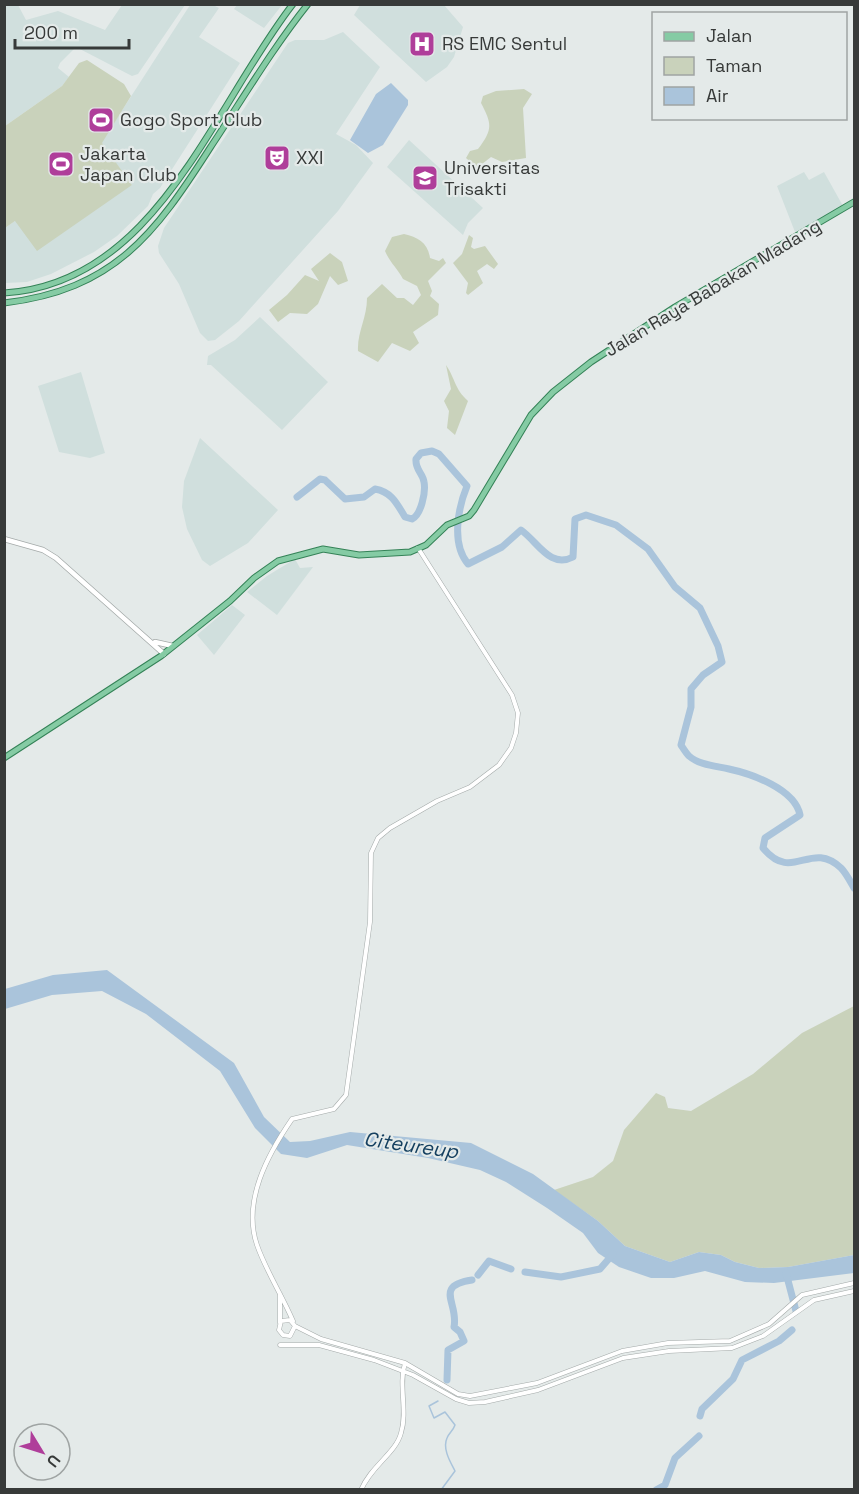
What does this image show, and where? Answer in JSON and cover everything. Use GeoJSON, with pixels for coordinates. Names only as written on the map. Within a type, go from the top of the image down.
{"type":"FeatureCollection","features":[{"type":"Feature","properties":{"kind":"main road"},"geometry":{"type":"LineString","coordinates":[[4,293],[34,289],[74,274],[130,239],[169,194],[256,56],[292,4]]}},
{"type":"Feature","properties":{"kind":"main road"},"geometry":{"type":"LineString","coordinates":[[4,303],[35,298],[86,280],[146,238],[177,201],[268,58],[308,4]]}},
{"type":"Feature","properties":{"kind":"main road","name":"Jalan Raya Babakan Madang"},"geometry":{"type":"LineString","coordinates":[[418,548],[453,521],[465,517],[474,510],[531,415],[553,392],[593,361],[675,307],[855,202]]}},
{"type":"Feature","properties":{"kind":"main road"},"geometry":{"type":"LineString","coordinates":[[137,231],[141,238],[146,238]]}},
{"type":"Feature","properties":{"kind":"main road"},"geometry":{"type":"LineString","coordinates":[[130,239],[134,239],[137,246]]}},
{"type":"Feature","properties":{"kind":"main road"},"geometry":{"type":"LineString","coordinates":[[34,289],[35,298]]}},
{"type":"Feature","properties":{"kind":"main road"},"geometry":{"type":"LineString","coordinates":[[4,539],[43,550],[56,558],[153,641],[164,654]]}},
{"type":"Feature","properties":{"kind":"main road"},"geometry":{"type":"LineString","coordinates":[[4,758],[61,724],[164,654],[278,561],[323,549],[379,555],[418,548]]}},
{"type":"Feature","properties":{"kind":"main road"},"geometry":{"type":"LineString","coordinates":[[153,641],[173,646]]}},
{"type":"Feature","properties":{"kind":"street"},"geometry":{"type":"LineString","coordinates":[[418,548],[512,695],[518,713],[516,733],[508,753],[490,774],[390,828],[375,843],[369,869],[370,922],[346,1095],[334,1109],[295,1118],[272,1153],[254,1193],[253,1227],[256,1243],[280,1290],[292,1321],[296,1326],[321,1339],[405,1363],[458,1394],[484,1395],[537,1383],[622,1351],[668,1343],[730,1341],[760,1330],[802,1295],[855,1283]]}},
{"type":"Feature","properties":{"kind":"street"},"geometry":{"type":"LineString","coordinates":[[280,1290],[280,1333],[286,1336],[294,1333],[296,1326]]}},
{"type":"Feature","properties":{"kind":"street"},"geometry":{"type":"LineString","coordinates":[[280,1345],[319,1345],[374,1360],[402,1371],[456,1399],[469,1403],[485,1402],[538,1390],[623,1358],[669,1350],[732,1348],[763,1336],[802,1306],[814,1300],[855,1291]]}},
{"type":"Feature","properties":{"kind":"street"},"geometry":{"type":"LineString","coordinates":[[280,1323],[286,1319],[292,1321]]}},
{"type":"Feature","properties":{"kind":"street"},"geometry":{"type":"LineString","coordinates":[[361,1490],[368,1475],[396,1444],[402,1432],[402,1371],[405,1363]]}},
{"type":"Feature","properties":{"kind":"shaded area"},"geometry":{"type":"Polygon","coordinates":[[[5,5],[18,5],[26,20],[58,11],[105,30],[122,5],[185,5],[138,74],[132,76],[76,47],[58,68],[69,77],[62,86],[5,126],[5,5]]]}},
{"type":"Feature","properties":{"kind":"shaded area"},"geometry":{"type":"Polygon","coordinates":[[[190,5],[213,5],[219,8],[199,37],[240,63],[160,188],[153,194],[148,206],[117,236],[94,252],[51,274],[27,282],[5,283],[5,228],[15,221],[132,185],[101,143],[190,5]]]}},
{"type":"Feature","properties":{"kind":"shaded area"},"geometry":{"type":"Polygon","coordinates":[[[237,5],[282,5],[264,28],[234,9],[237,5]]]}},
{"type":"Feature","properties":{"kind":"shaded area","name":"RS EMC Sentul"},"geometry":{"type":"Polygon","coordinates":[[[360,5],[444,5],[463,27],[454,57],[447,67],[426,82],[354,15],[360,5]]]}},
{"type":"Feature","properties":{"kind":"shaded area"},"geometry":{"type":"Polygon","coordinates":[[[343,32],[380,67],[336,134],[356,145],[373,163],[338,211],[239,321],[215,340],[208,341],[200,333],[179,284],[159,253],[158,246],[164,228],[288,43],[295,40],[324,40],[343,32]]]}},
{"type":"Feature","properties":{"kind":"shaded area","name":"Universitas Trisakti"},"geometry":{"type":"Polygon","coordinates":[[[409,140],[483,208],[468,223],[463,235],[387,167],[409,140]]]}},
{"type":"Feature","properties":{"kind":"shaded area"},"geometry":{"type":"Polygon","coordinates":[[[804,172],[809,180],[824,172],[843,206],[795,232],[777,186],[804,172]]]}},
{"type":"Feature","properties":{"kind":"shaded area"},"geometry":{"type":"Polygon","coordinates":[[[260,317],[328,382],[282,430],[211,365],[207,365],[208,356],[235,340],[260,317]]]}},
{"type":"Feature","properties":{"kind":"shaded area"},"geometry":{"type":"Polygon","coordinates":[[[81,372],[105,453],[90,458],[59,452],[38,386],[81,372]]]}},
{"type":"Feature","properties":{"kind":"shaded area"},"geometry":{"type":"Polygon","coordinates":[[[200,438],[278,510],[248,543],[210,566],[202,560],[187,529],[182,507],[184,481],[200,438]]]}},
{"type":"Feature","properties":{"kind":"shaded area"},"geometry":{"type":"Polygon","coordinates":[[[295,559],[300,568],[313,567],[277,615],[247,592],[267,576],[295,559]]]}},
{"type":"Feature","properties":{"kind":"shaded area"},"geometry":{"type":"Polygon","coordinates":[[[232,605],[245,615],[214,655],[197,635],[232,605]]]}},
{"type":"Feature","properties":{"kind":"green space","name":"Jakarta Japan Club"},"geometry":{"type":"Polygon","coordinates":[[[87,60],[124,84],[131,96],[102,143],[132,185],[37,251],[15,221],[5,228],[5,126],[62,86],[79,63],[87,60]]]}},
{"type":"Feature","properties":{"kind":"green space"},"geometry":{"type":"Polygon","coordinates":[[[524,89],[532,94],[523,108],[526,158],[502,162],[491,157],[477,168],[466,158],[470,151],[478,149],[488,131],[489,122],[481,103],[483,96],[496,91],[524,89]]]}},
{"type":"Feature","properties":{"kind":"green space"},"geometry":{"type":"Polygon","coordinates":[[[404,234],[422,242],[430,258],[439,261],[443,258],[446,263],[428,281],[432,291],[430,296],[439,304],[438,315],[413,332],[419,343],[410,351],[392,343],[378,362],[358,351],[367,298],[382,284],[397,298],[404,298],[413,305],[421,295],[417,286],[403,279],[385,251],[392,237],[404,234]]]}},
{"type":"Feature","properties":{"kind":"green space"},"geometry":{"type":"Polygon","coordinates":[[[469,235],[473,238],[471,247],[474,249],[485,246],[498,264],[494,269],[487,264],[477,271],[483,283],[468,295],[466,293],[468,283],[453,263],[462,254],[469,235]]]}},
{"type":"Feature","properties":{"kind":"green space"},"geometry":{"type":"Polygon","coordinates":[[[330,253],[342,262],[348,281],[338,285],[330,276],[318,304],[307,314],[290,313],[278,322],[269,310],[305,275],[319,281],[311,269],[330,253]]]}},
{"type":"Feature","properties":{"kind":"green space"},"geometry":{"type":"Polygon","coordinates":[[[446,365],[468,401],[455,435],[447,428],[449,411],[444,401],[451,389],[446,365]]]}},
{"type":"Feature","properties":{"kind":"green space"},"geometry":{"type":"Polygon","coordinates":[[[854,1006],[854,1255],[788,1267],[759,1268],[735,1262],[721,1255],[699,1252],[670,1262],[625,1246],[598,1221],[554,1190],[593,1177],[613,1161],[624,1130],[656,1093],[665,1097],[668,1108],[691,1111],[753,1074],[802,1033],[854,1006]]]}},
{"type":"Feature","properties":{"kind":"water"},"geometry":{"type":"Polygon","coordinates":[[[391,83],[408,100],[408,105],[383,145],[368,153],[350,140],[376,94],[391,83]]]}},
{"type":"Feature","properties":{"kind":"water","name":"Citeureup"},"geometry":{"type":"Polygon","coordinates":[[[107,970],[234,1063],[264,1117],[290,1142],[310,1141],[350,1132],[471,1143],[533,1174],[598,1221],[625,1246],[670,1262],[699,1252],[721,1255],[735,1262],[759,1268],[788,1267],[854,1255],[854,1273],[774,1283],[745,1282],[705,1271],[674,1278],[651,1278],[619,1267],[598,1253],[583,1233],[506,1182],[480,1170],[428,1158],[347,1145],[307,1158],[281,1154],[255,1128],[220,1071],[146,1014],[102,991],[52,995],[5,1009],[5,989],[53,975],[107,970]]]}},
{"type":"Feature","properties":{"kind":"waterway"},"geometry":{"type":"LineString","coordinates":[[297,497],[320,479],[325,480],[345,499],[364,497],[375,489],[390,496],[405,517],[412,519],[418,513],[424,491],[423,479],[416,459],[421,453],[432,451],[439,454],[467,486],[459,515],[458,536],[459,546],[468,564],[502,547],[521,530],[551,557],[565,560],[573,557],[575,519],[586,515],[616,525],[648,549],[675,587],[700,608],[718,646],[722,662],[703,675],[691,689],[691,707],[681,745],[689,756],[698,761],[749,775],[781,790],[790,798],[800,815],[765,838],[763,848],[774,858],[783,862],[793,863],[811,858],[830,860],[843,870],[854,888]]}},
{"type":"Feature","properties":{"kind":"waterway"},"geometry":{"type":"LineString","coordinates":[[525,1272],[561,1277],[600,1269],[613,1254]]}},
{"type":"Feature","properties":{"kind":"waterway"},"geometry":{"type":"LineString","coordinates":[[478,1275],[489,1261],[511,1269]]}},
{"type":"Feature","properties":{"kind":"waterway"},"geometry":{"type":"LineString","coordinates":[[786,1273],[796,1311]]}},
{"type":"Feature","properties":{"kind":"waterway"},"geometry":{"type":"LineString","coordinates":[[447,1380],[448,1350],[464,1341],[460,1332],[454,1327],[455,1318],[450,1291],[453,1286],[472,1280]]}},
{"type":"Feature","properties":{"kind":"waterway"},"geometry":{"type":"LineString","coordinates":[[700,1416],[702,1409],[733,1379],[742,1360],[779,1341],[792,1330]]}},
{"type":"Feature","properties":{"kind":"waterway"},"geometry":{"type":"LineString","coordinates":[[438,1401],[429,1406],[434,1418],[445,1412],[455,1425],[446,1442],[448,1456],[455,1471],[441,1490]]}},
{"type":"Feature","properties":{"kind":"waterway"},"geometry":{"type":"LineString","coordinates":[[656,1490],[665,1485],[675,1458],[699,1436]]}},
{"type":"Feature","properties":{"kind":"place","name":"RS EMC Sentul"},"geometry":{"type":"Point","coordinates":[422,44]}},
{"type":"Feature","properties":{"kind":"place","name":"Gogo Sport Club"},"geometry":{"type":"Point","coordinates":[101,120]}},
{"type":"Feature","properties":{"kind":"place","name":"XXI"},"geometry":{"type":"Point","coordinates":[277,158]}},
{"type":"Feature","properties":{"kind":"place","name":"Jakarta Japan Club"},"geometry":{"type":"Point","coordinates":[61,164]}},
{"type":"Feature","properties":{"kind":"place","name":"Universitas Trisakti"},"geometry":{"type":"Point","coordinates":[425,178]}}]}
